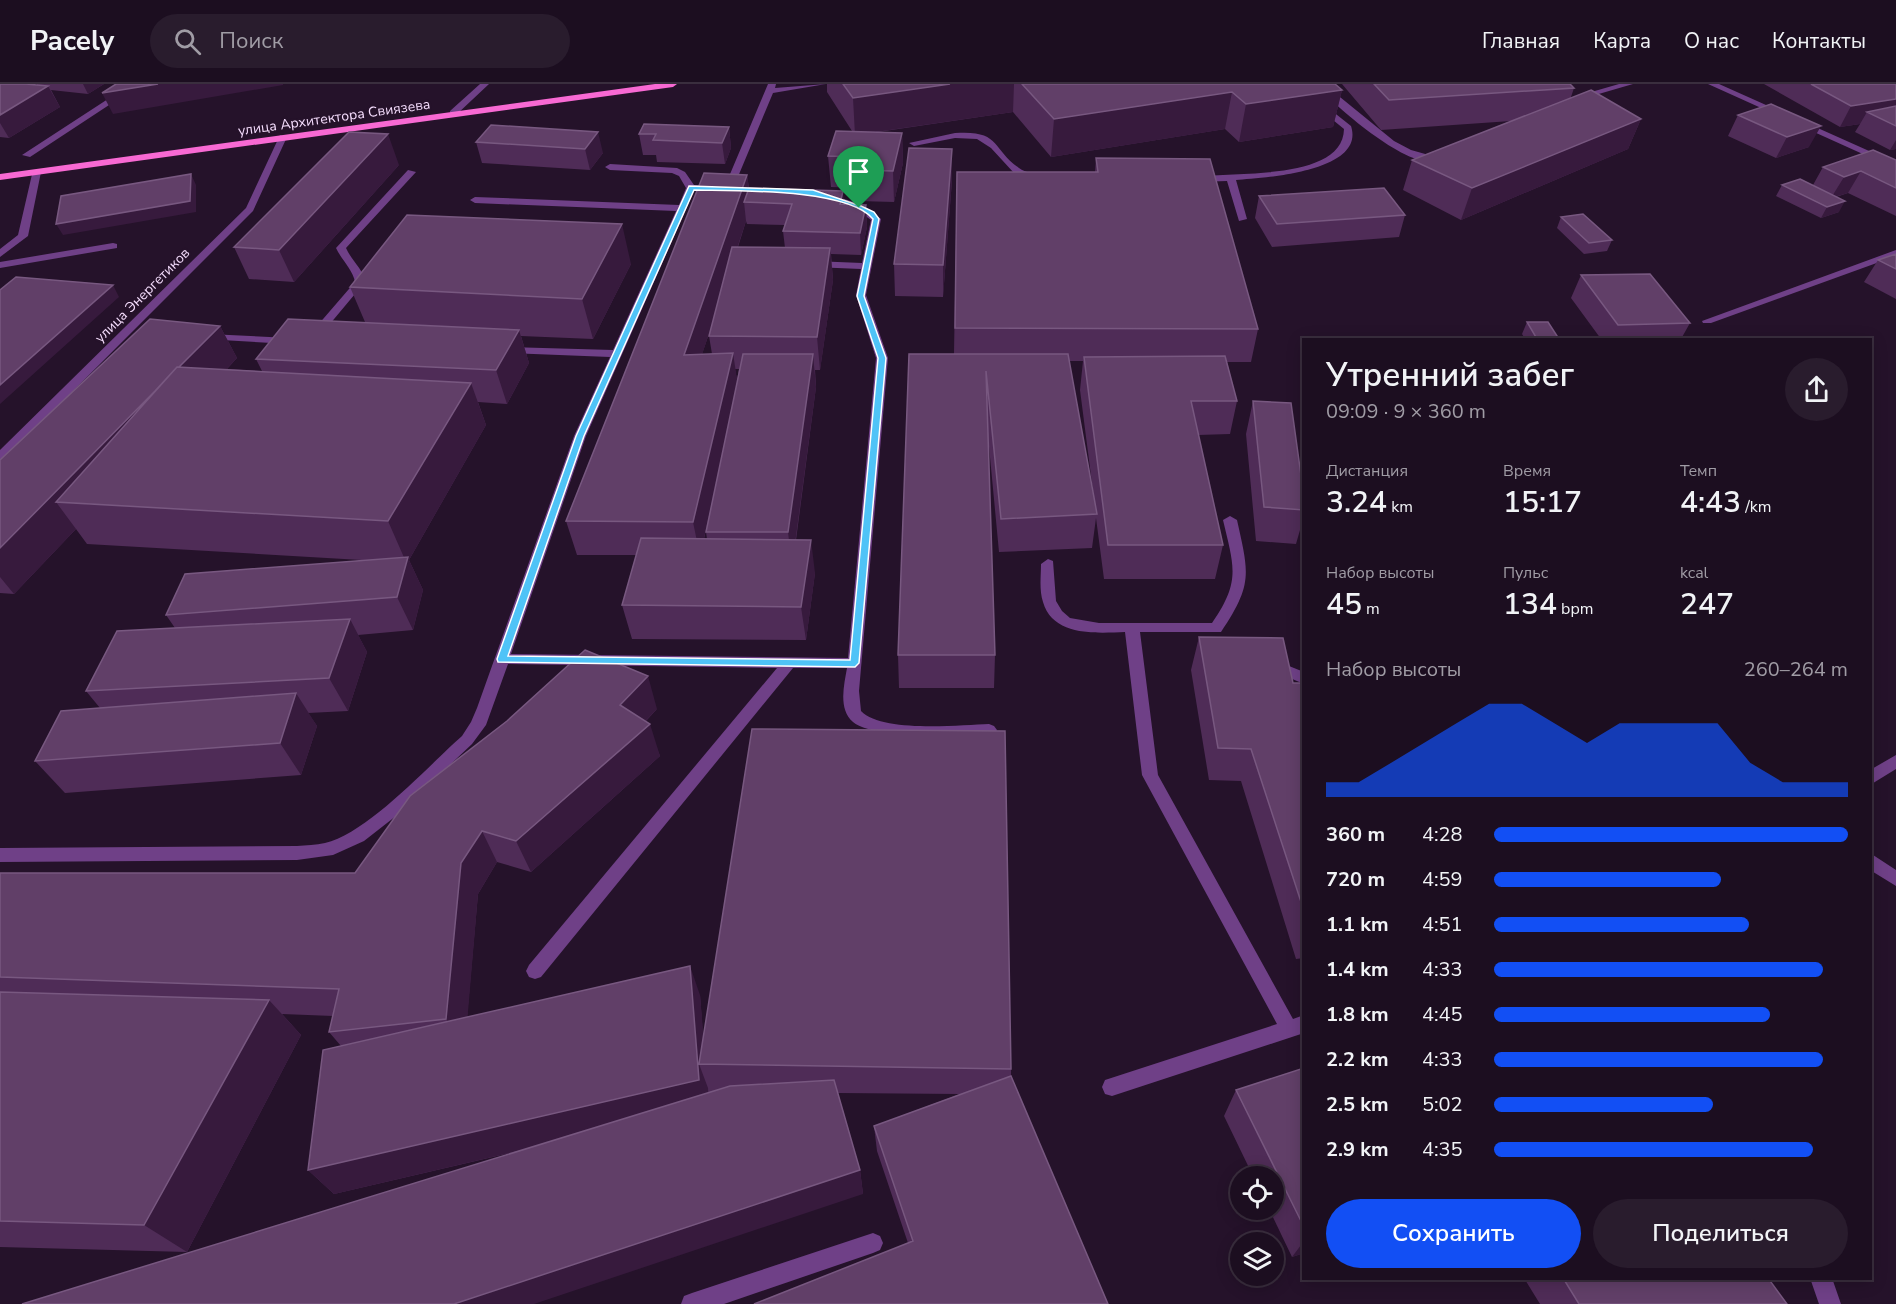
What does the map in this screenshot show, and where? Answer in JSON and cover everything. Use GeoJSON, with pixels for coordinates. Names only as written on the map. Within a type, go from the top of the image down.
{"type":"FeatureCollection","features":[{"type":"Feature","properties":{"kind":"main road","name":"улица Архитектора Свиязева"},"geometry":{"type":"LineString","coordinates":[[0,177],[673,84]]}},
{"type":"Feature","properties":{"kind":"street"},"geometry":{"type":"LineString","coordinates":[[27,155],[137,84]]}},
{"type":"Feature","properties":{"kind":"street"},"geometry":{"type":"LineString","coordinates":[[453,113],[485,84]]}},
{"type":"Feature","properties":{"kind":"street"},"geometry":{"type":"LineString","coordinates":[[691,188],[735,189],[770,88],[822,84]]}},
{"type":"Feature","properties":{"kind":"street"},"geometry":{"type":"LineString","coordinates":[[1184,179],[1232,179],[1321,163],[1333,158],[1349,134],[1348,128],[1293,84]]}},
{"type":"Feature","properties":{"kind":"street"},"geometry":{"type":"LineString","coordinates":[[1319,84],[1380,134],[1412,155],[1428,160],[1446,158]]}},
{"type":"Feature","properties":{"kind":"street"},"geometry":{"type":"LineString","coordinates":[[1585,95],[1629,84]]}},
{"type":"Feature","properties":{"kind":"street"},"geometry":{"type":"LineString","coordinates":[[1712,84],[1896,166]]}},
{"type":"Feature","properties":{"kind":"street"},"geometry":{"type":"LineString","coordinates":[[914,143],[962,136],[983,138],[990,142],[1011,168],[1018,173],[1028,177],[1052,177]]}},
{"type":"Feature","properties":{"kind":"street","name":"улица Энергетиков"},"geometry":{"type":"LineString","coordinates":[[0,457],[250,209],[283,137]]}},
{"type":"Feature","properties":{"kind":"street"},"geometry":{"type":"LineString","coordinates":[[610,166],[674,170],[682,174],[691,188]]}},
{"type":"Feature","properties":{"kind":"street"},"geometry":{"type":"LineString","coordinates":[[0,254],[23,236],[36,172]]}},
{"type":"Feature","properties":{"kind":"street"},"geometry":{"type":"LineString","coordinates":[[320,342],[309,341],[360,282],[360,277],[346,260],[341,248],[411,172]]}},
{"type":"Feature","properties":{"kind":"street"},"geometry":{"type":"LineString","coordinates":[[1232,179],[1242,219]]}},
{"type":"Feature","properties":{"kind":"street"},"geometry":{"type":"LineString","coordinates":[[0,855],[297,853],[327,850],[358,836],[390,812],[467,740],[478,725],[580,436],[691,188]]}},
{"type":"Feature","properties":{"kind":"street"},"geometry":{"type":"LineString","coordinates":[[813,192],[871,213],[876,219],[861,296],[882,358],[851,703],[856,717],[868,725],[891,729],[989,730]]}},
{"type":"Feature","properties":{"kind":"street"},"geometry":{"type":"LineString","coordinates":[[475,200],[682,208]]}},
{"type":"Feature","properties":{"kind":"street"},"geometry":{"type":"LineString","coordinates":[[0,265],[113,246]]}},
{"type":"Feature","properties":{"kind":"street"},"geometry":{"type":"LineString","coordinates":[[1707,321],[1896,253]]}},
{"type":"Feature","properties":{"kind":"street"},"geometry":{"type":"LineString","coordinates":[[799,264],[867,266]]}},
{"type":"Feature","properties":{"kind":"street"},"geometry":{"type":"LineString","coordinates":[[208,337],[297,341]]}},
{"type":"Feature","properties":{"kind":"street"},"geometry":{"type":"LineString","coordinates":[[498,349],[617,354]]}},
{"type":"Feature","properties":{"kind":"street"},"geometry":{"type":"LineString","coordinates":[[1048,564],[1050,604],[1055,614],[1068,623],[1083,626],[1221,631],[1242,584],[1230,520]]}},
{"type":"Feature","properties":{"kind":"street"},"geometry":{"type":"LineString","coordinates":[[1112,1087],[1296,1027],[1150,775],[1132,627]]}},
{"type":"Feature","properties":{"kind":"street"},"geometry":{"type":"LineString","coordinates":[[502,659],[855,663]]}},
{"type":"Feature","properties":{"kind":"street"},"geometry":{"type":"LineString","coordinates":[[1264,659],[1293,676],[1302,678]]}},
{"type":"Feature","properties":{"kind":"street"},"geometry":{"type":"LineString","coordinates":[[535,971],[789,663]]}},
{"type":"Feature","properties":{"kind":"street"},"geometry":{"type":"LineString","coordinates":[[1872,778],[1896,761]]}},
{"type":"Feature","properties":{"kind":"street"},"geometry":{"type":"LineString","coordinates":[[1872,861],[1896,879]]}},
{"type":"Feature","properties":{"kind":"street"},"geometry":{"type":"LineString","coordinates":[[692,1304],[873,1243]]}},
{"type":"Feature","properties":{"kind":"street"},"geometry":{"type":"LineString","coordinates":[[1822,1280],[1830,1304]]}},
{"type":"Feature","properties":{"kind":"building"},"geometry":{"type":"Polygon","coordinates":[[[0,84],[26,84],[48,86],[0,115],[0,84]]]}},
{"type":"Feature","properties":{"kind":"building"},"geometry":{"type":"Polygon","coordinates":[[[116,84],[158,84],[102,93],[116,84]]]}},
{"type":"Feature","properties":{"kind":"building"},"geometry":{"type":"Polygon","coordinates":[[[843,84],[950,84],[853,98],[843,84]]]}},
{"type":"Feature","properties":{"kind":"building"},"geometry":{"type":"Polygon","coordinates":[[[1022,84],[1335,84],[1342,90],[1246,104],[1232,92],[1054,119],[1022,84]]]}},
{"type":"Feature","properties":{"kind":"building"},"geometry":{"type":"Polygon","coordinates":[[[1374,84],[1570,84],[1574,88],[1389,100],[1374,84]]]}},
{"type":"Feature","properties":{"kind":"building"},"geometry":{"type":"Polygon","coordinates":[[[1811,84],[1896,84],[1896,99],[1851,106],[1811,84]]]}},
{"type":"Feature","properties":{"kind":"building"},"geometry":{"type":"Polygon","coordinates":[[[1591,90],[1641,119],[1472,188],[1412,160],[1591,90]]]}},
{"type":"Feature","properties":{"kind":"building"},"geometry":{"type":"Polygon","coordinates":[[[1771,104],[1821,126],[1787,137],[1738,115],[1771,104]]]}},
{"type":"Feature","properties":{"kind":"building"},"geometry":{"type":"Polygon","coordinates":[[[1896,106],[1896,126],[1867,112],[1896,106]]]}},
{"type":"Feature","properties":{"kind":"building"},"geometry":{"type":"Polygon","coordinates":[[[644,124],[729,127],[722,143],[653,140],[656,134],[639,134],[644,124]]]}},
{"type":"Feature","properties":{"kind":"building"},"geometry":{"type":"Polygon","coordinates":[[[491,125],[598,132],[585,149],[476,142],[491,125]]]}},
{"type":"Feature","properties":{"kind":"building"},"geometry":{"type":"Polygon","coordinates":[[[836,131],[902,133],[893,171],[856,170],[859,157],[828,156],[836,131]]]}},
{"type":"Feature","properties":{"kind":"building"},"geometry":{"type":"Polygon","coordinates":[[[349,132],[388,134],[279,250],[234,247],[349,132]]]}},
{"type":"Feature","properties":{"kind":"building"},"geometry":{"type":"Polygon","coordinates":[[[909,148],[952,149],[943,265],[894,264],[909,148]]]}},
{"type":"Feature","properties":{"kind":"building"},"geometry":{"type":"Polygon","coordinates":[[[1873,150],[1896,160],[1896,188],[1861,171],[1844,177],[1823,167],[1873,150]]]}},
{"type":"Feature","properties":{"kind":"building"},"geometry":{"type":"Polygon","coordinates":[[[1096,158],[1210,159],[1258,329],[955,328],[957,172],[1098,172],[1096,158]]]}},
{"type":"Feature","properties":{"kind":"building"},"geometry":{"type":"Polygon","coordinates":[[[704,173],[747,175],[684,355],[733,353],[693,522],[566,521],[704,173]]]}},
{"type":"Feature","properties":{"kind":"building"},"geometry":{"type":"Polygon","coordinates":[[[191,174],[190,201],[56,224],[61,196],[191,174]]]}},
{"type":"Feature","properties":{"kind":"building"},"geometry":{"type":"Polygon","coordinates":[[[1800,179],[1845,201],[1827,207],[1782,185],[1800,179]]]}},
{"type":"Feature","properties":{"kind":"building"},"geometry":{"type":"Polygon","coordinates":[[[749,188],[843,191],[840,204],[866,205],[860,233],[783,231],[792,204],[744,202],[749,188]]]}},
{"type":"Feature","properties":{"kind":"building"},"geometry":{"type":"Polygon","coordinates":[[[1384,188],[1405,215],[1277,224],[1259,196],[1384,188]]]}},
{"type":"Feature","properties":{"kind":"building"},"geometry":{"type":"Polygon","coordinates":[[[1583,214],[1612,240],[1589,243],[1561,217],[1583,214]]]}},
{"type":"Feature","properties":{"kind":"building"},"geometry":{"type":"Polygon","coordinates":[[[407,215],[622,224],[582,299],[350,287],[407,215]]]}},
{"type":"Feature","properties":{"kind":"building"},"geometry":{"type":"Polygon","coordinates":[[[732,247],[830,248],[817,337],[709,336],[732,247]]]}},
{"type":"Feature","properties":{"kind":"building"},"geometry":{"type":"Polygon","coordinates":[[[1896,254],[1896,269],[1878,260],[1896,254]]]}},
{"type":"Feature","properties":{"kind":"building"},"geometry":{"type":"Polygon","coordinates":[[[1650,274],[1690,323],[1618,325],[1581,275],[1650,274]]]}},
{"type":"Feature","properties":{"kind":"building"},"geometry":{"type":"Polygon","coordinates":[[[16,277],[113,285],[0,385],[0,290],[16,277]]]}},
{"type":"Feature","properties":{"kind":"building"},"geometry":{"type":"Polygon","coordinates":[[[150,319],[220,326],[0,548],[0,460],[150,319]]]}},
{"type":"Feature","properties":{"kind":"building"},"geometry":{"type":"Polygon","coordinates":[[[288,319],[519,330],[496,370],[256,359],[288,319]]]}},
{"type":"Feature","properties":{"kind":"building"},"geometry":{"type":"Polygon","coordinates":[[[1527,322],[1548,322],[1558,338],[1536,338],[1527,322]]]}},
{"type":"Feature","properties":{"kind":"building"},"geometry":{"type":"Polygon","coordinates":[[[743,354],[813,354],[788,532],[706,532],[743,354]]]}},
{"type":"Feature","properties":{"kind":"building"},"geometry":{"type":"Polygon","coordinates":[[[909,354],[1068,354],[1097,514],[1001,519],[986,371],[995,655],[898,655],[909,354]]]}},
{"type":"Feature","properties":{"kind":"building"},"geometry":{"type":"Polygon","coordinates":[[[1225,356],[1237,401],[1191,401],[1223,545],[1108,545],[1084,357],[1225,356]]]}},
{"type":"Feature","properties":{"kind":"building"},"geometry":{"type":"Polygon","coordinates":[[[177,367],[471,383],[388,521],[56,502],[177,367]]]}},
{"type":"Feature","properties":{"kind":"building"},"geometry":{"type":"Polygon","coordinates":[[[1253,401],[1291,403],[1302,483],[1302,510],[1264,507],[1253,401]]]}},
{"type":"Feature","properties":{"kind":"building"},"geometry":{"type":"Polygon","coordinates":[[[641,538],[811,540],[801,607],[622,605],[641,538]]]}},
{"type":"Feature","properties":{"kind":"building"},"geometry":{"type":"Polygon","coordinates":[[[408,557],[397,597],[166,615],[185,574],[408,557]]]}},
{"type":"Feature","properties":{"kind":"building"},"geometry":{"type":"Polygon","coordinates":[[[350,619],[329,678],[86,691],[117,631],[350,619]]]}},
{"type":"Feature","properties":{"kind":"building"},"geometry":{"type":"Polygon","coordinates":[[[1199,637],[1283,638],[1293,683],[1302,683],[1302,905],[1251,749],[1218,748],[1199,637]]]}},
{"type":"Feature","properties":{"kind":"building"},"geometry":{"type":"Polygon","coordinates":[[[585,650],[648,676],[620,705],[650,724],[516,841],[482,831],[461,863],[446,1019],[329,1032],[339,989],[0,977],[0,873],[355,873],[410,796],[507,721],[585,650]]]}},
{"type":"Feature","properties":{"kind":"building"},"geometry":{"type":"Polygon","coordinates":[[[296,693],[280,743],[35,761],[61,711],[296,693]]]}},
{"type":"Feature","properties":{"kind":"building"},"geometry":{"type":"Polygon","coordinates":[[[752,729],[1005,731],[1011,1069],[699,1064],[752,729]]]}},
{"type":"Feature","properties":{"kind":"building"},"geometry":{"type":"Polygon","coordinates":[[[690,966],[699,1080],[308,1170],[323,1050],[690,966]]]}},
{"type":"Feature","properties":{"kind":"building"},"geometry":{"type":"Polygon","coordinates":[[[0,992],[269,1000],[144,1225],[0,1221],[0,992]]]}},
{"type":"Feature","properties":{"kind":"building"},"geometry":{"type":"Polygon","coordinates":[[[1302,1069],[1302,1223],[1284,1187],[1284,1166],[1274,1166],[1236,1090],[1302,1069]]]}},
{"type":"Feature","properties":{"kind":"building"},"geometry":{"type":"Polygon","coordinates":[[[1011,1076],[1108,1304],[754,1304],[913,1241],[874,1126],[1011,1076]]]}},
{"type":"Feature","properties":{"kind":"building"},"geometry":{"type":"Polygon","coordinates":[[[834,1080],[860,1170],[454,1304],[22,1304],[730,1086],[834,1080]]]}},
{"type":"Feature","properties":{"kind":"building"},"geometry":{"type":"Polygon","coordinates":[[[1564,1280],[1769,1280],[1787,1304],[1579,1304],[1564,1280]]]}},
{"type":"Feature","properties":{"kind":"route"},"geometry":{"type":"LineString","coordinates":[[691,188],[813,192],[859,208],[871,213],[876,219],[861,296],[882,358],[855,663],[502,659],[580,436],[691,188]]}}]}
